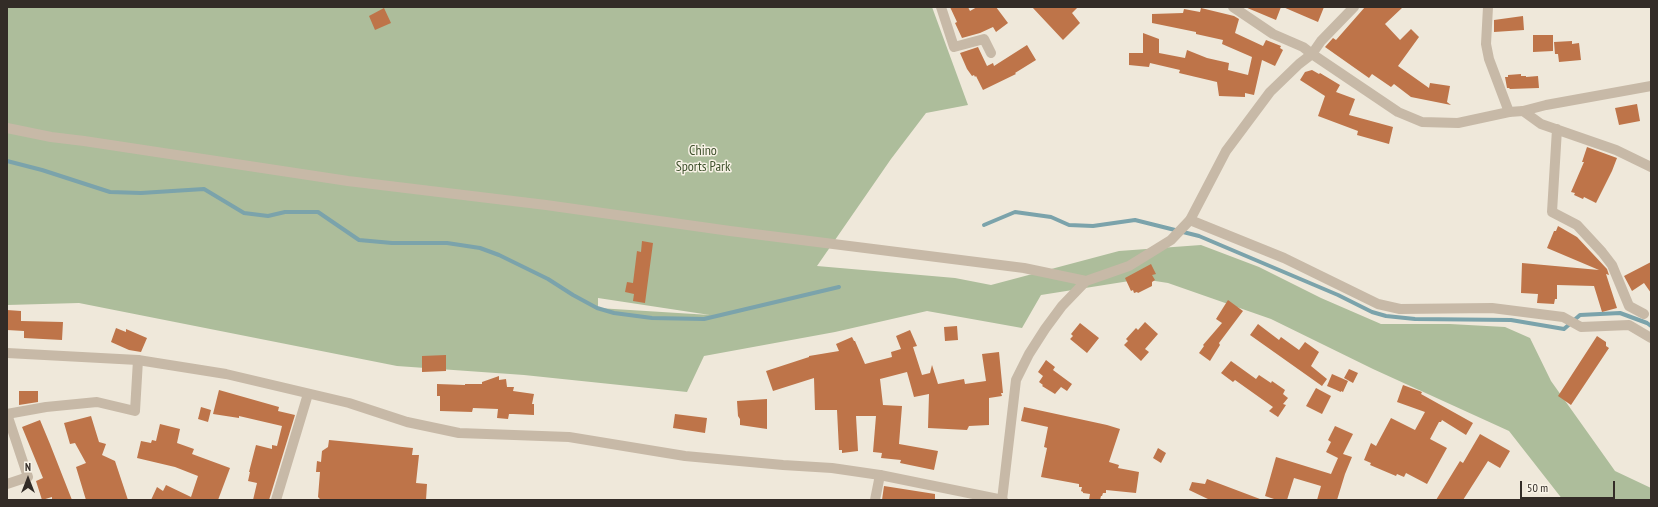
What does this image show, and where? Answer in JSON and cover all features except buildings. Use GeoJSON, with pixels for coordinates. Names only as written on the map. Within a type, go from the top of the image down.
{"type":"FeatureCollection","features":[{"type":"Feature","properties":{"kind":"street"},"geometry":{"type":"LineString","coordinates":[[941,7],[954,46],[984,39],[991,53]]}},
{"type":"Feature","properties":{"kind":"street"},"geometry":{"type":"LineString","coordinates":[[1233,7],[1273,34],[1302,47],[1398,112],[1422,122],[1458,123],[1508,112],[1523,111],[1546,105],[1651,86]]}},
{"type":"Feature","properties":{"kind":"street"},"geometry":{"type":"LineString","coordinates":[[7,353],[138,360],[226,374],[349,403],[407,422],[459,433],[569,437],[685,456],[783,466],[832,468],[880,475],[1002,500],[1016,380],[1029,354],[1045,329],[1062,306],[1086,281],[1129,266],[1171,240],[1190,220],[1226,151],[1270,92],[1299,64],[1312,54],[1321,42],[1354,7]]}},
{"type":"Feature","properties":{"kind":"street"},"geometry":{"type":"LineString","coordinates":[[1488,7],[1486,44],[1489,59],[1508,112]]}},
{"type":"Feature","properties":{"kind":"street"},"geometry":{"type":"LineString","coordinates":[[1523,111],[1541,124],[1616,150],[1651,167]]}},
{"type":"Feature","properties":{"kind":"street"},"geometry":{"type":"LineString","coordinates":[[7,128],[52,137],[348,181],[546,205],[745,233],[1024,268],[1086,281]]}},
{"type":"Feature","properties":{"kind":"street"},"geometry":{"type":"LineString","coordinates":[[1557,129],[1552,212],[1577,225],[1612,265],[1629,306],[1646,312]]}},
{"type":"Feature","properties":{"kind":"street"},"geometry":{"type":"LineString","coordinates":[[1190,220],[1284,258],[1378,304],[1400,309],[1492,308],[1564,318],[1580,326],[1630,325],[1651,338]]}},
{"type":"Feature","properties":{"kind":"street"},"geometry":{"type":"LineString","coordinates":[[1630,325],[1646,312]]}},
{"type":"Feature","properties":{"kind":"street"},"geometry":{"type":"LineString","coordinates":[[7,484],[28,477],[7,414],[46,407],[97,402],[135,411],[138,360]]}},
{"type":"Feature","properties":{"kind":"street"},"geometry":{"type":"LineString","coordinates":[[276,500],[308,394]]}},
{"type":"Feature","properties":{"kind":"street"},"geometry":{"type":"LineString","coordinates":[[875,500],[880,475]]}},
{"type":"Feature","properties":{"kind":"green space","name":"Chino Sports Park"},"geometry":{"type":"Polygon","coordinates":[[[7,7],[932,7],[968,105],[926,113],[891,159],[817,266],[955,278],[991,285],[1119,251],[1201,245],[1259,267],[1321,298],[1381,324],[1450,324],[1505,327],[1530,338],[1551,381],[1615,471],[1651,488],[1651,500],[1563,500],[1509,431],[1373,369],[1271,319],[1168,283],[1142,279],[1041,295],[1022,328],[927,311],[835,332],[704,356],[687,392],[524,375],[397,366],[79,303],[7,305],[7,7]],[[598,298],[598,308],[710,315],[598,298]]]}},
{"type":"Feature","properties":{"kind":"waterway"},"geometry":{"type":"LineString","coordinates":[[7,161],[42,170],[110,192],[141,193],[204,189],[244,213],[268,216],[285,212],[318,212],[359,240],[392,243],[447,243],[480,248],[499,255],[548,279],[597,308],[614,313],[652,318],[704,319],[839,287]]}},
{"type":"Feature","properties":{"kind":"waterway"},"geometry":{"type":"LineString","coordinates":[[984,225],[1015,212],[1051,217],[1069,225],[1093,226],[1135,220],[1199,236],[1338,295],[1372,312],[1386,316],[1415,319],[1511,320],[1564,329],[1580,315],[1620,313],[1647,323],[1651,326]]}}]}
